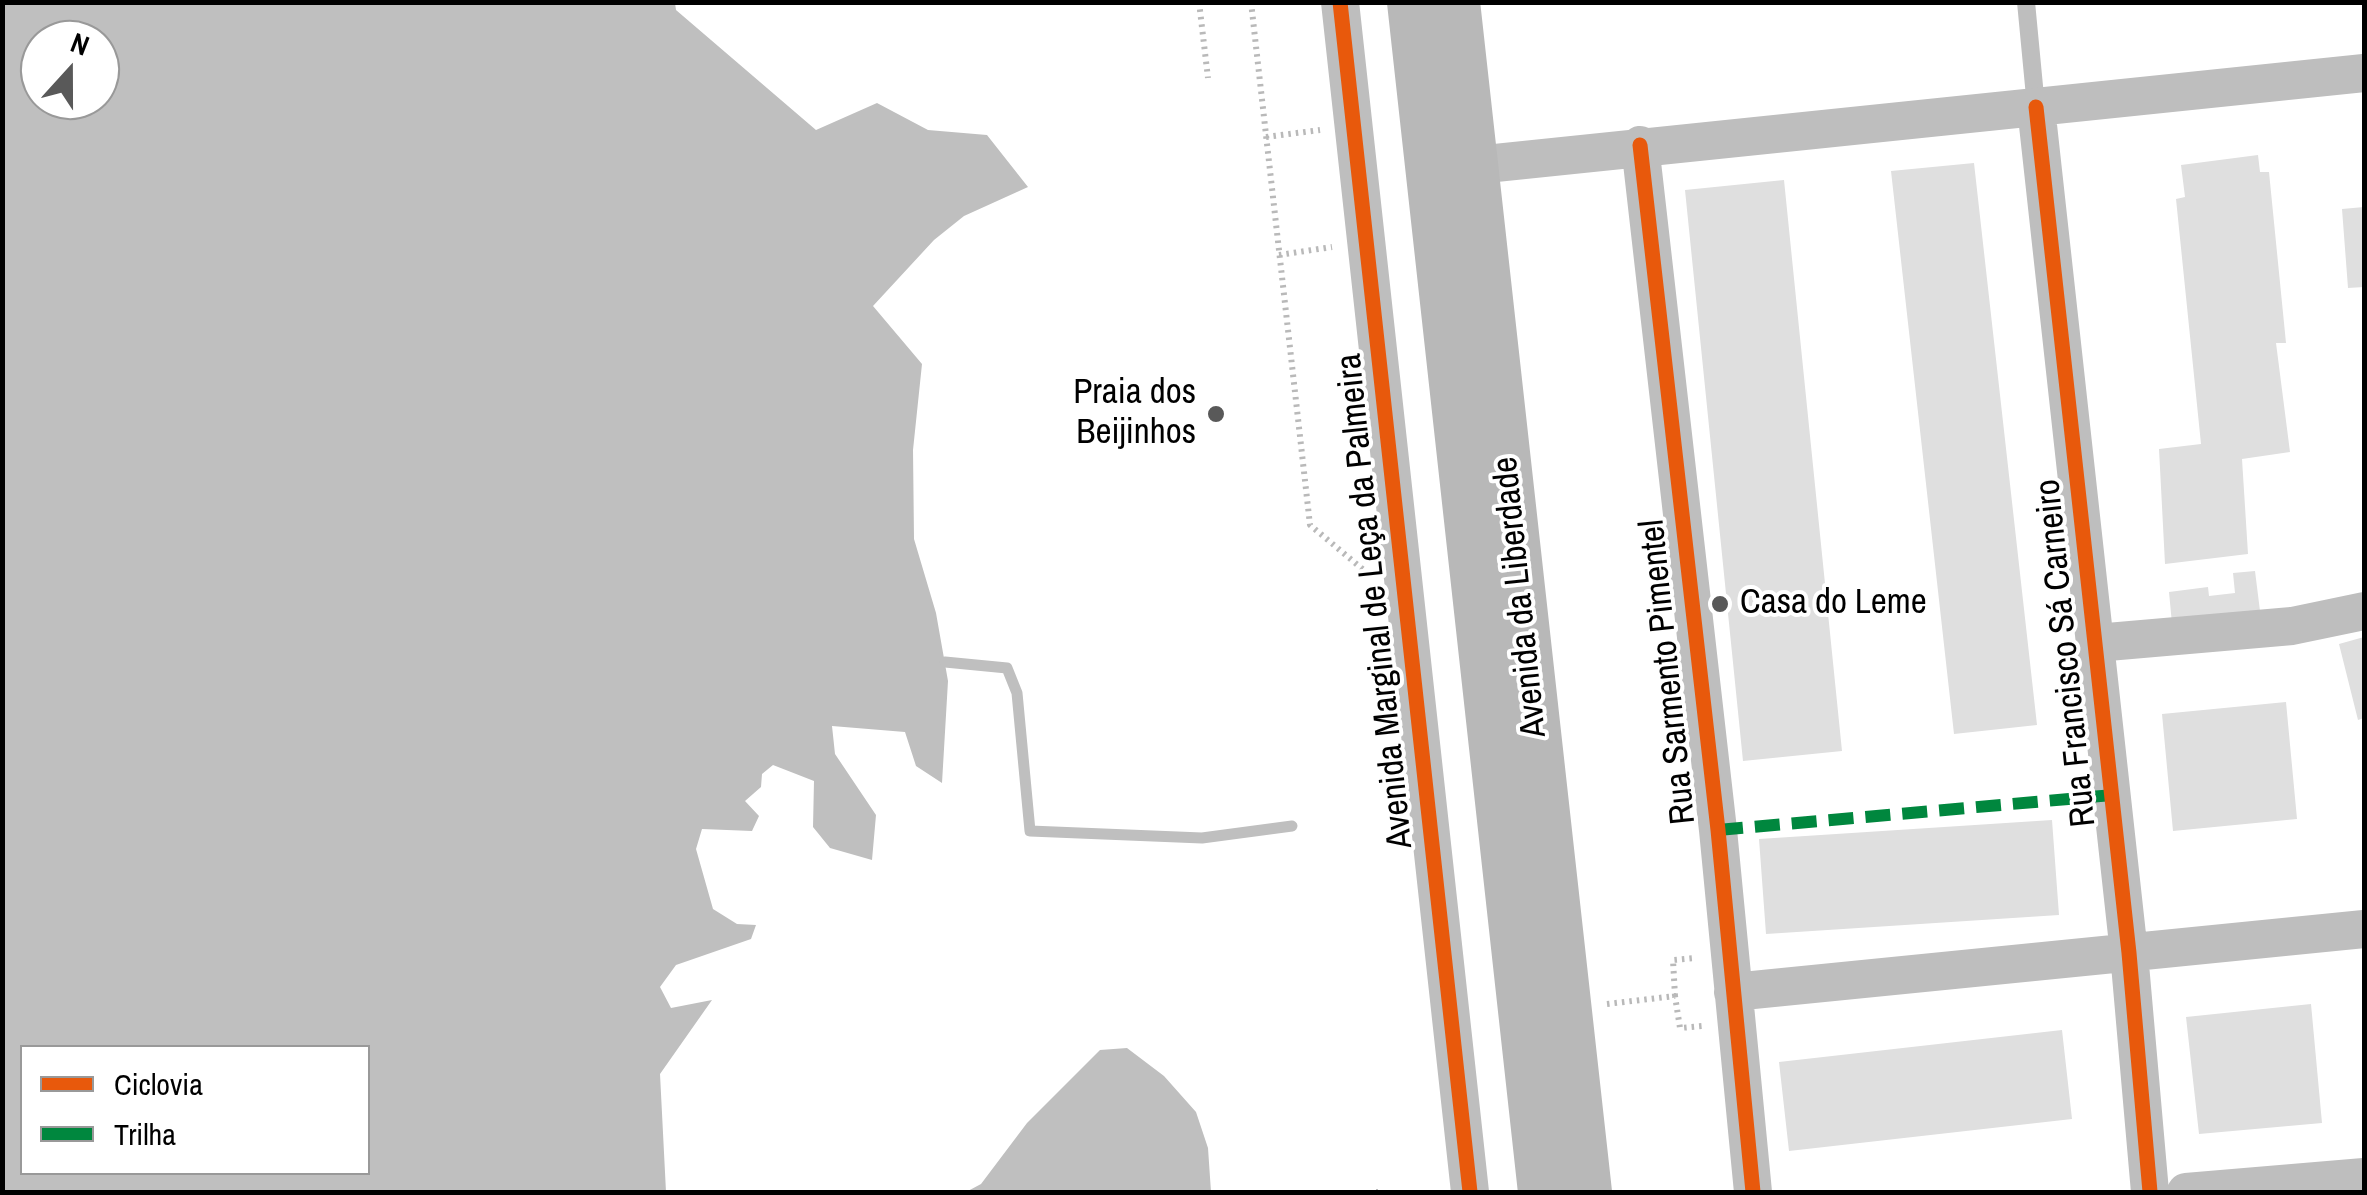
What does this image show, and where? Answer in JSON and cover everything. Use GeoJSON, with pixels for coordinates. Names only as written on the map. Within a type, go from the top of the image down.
{"type":"FeatureCollection","features":[{"type":"Feature","properties":{"kind":"main road","name":"Avenida da Liberdade"},"geometry":{"type":"LineString","coordinates":[[1412,2],[1452,168],[1586,1192]]}},
{"type":"Feature","properties":{"kind":"main road","name":"Avenida da Liberdade"},"geometry":{"type":"LineString","coordinates":[[1454,2],[1452,168],[1544,1192]]}},
{"type":"Feature","properties":{"kind":"street","name":"Avenida Marginal de Leça da Palmeira"},"geometry":{"type":"LineString","coordinates":[[1340,2],[1470,1192]]}},
{"type":"Feature","properties":{"kind":"street"},"geometry":{"type":"LineString","coordinates":[[1452,168],[1640,145],[2364,73]]}},
{"type":"Feature","properties":{"kind":"street","name":"Rua Francisco Sá Carneiro"},"geometry":{"type":"LineString","coordinates":[[2036,107],[2129,952],[2150,1192]]}},
{"type":"Feature","properties":{"kind":"street","name":"Rua Sarmento Pimentel"},"geometry":{"type":"LineString","coordinates":[[1640,145],[1752,1192]]}},
{"type":"Feature","properties":{"kind":"street"},"geometry":{"type":"LineString","coordinates":[[2096,643],[2292,626],[2364,611]]}},
{"type":"Feature","properties":{"kind":"street"},"geometry":{"type":"LineString","coordinates":[[1733,992],[2364,929]]}},
{"type":"Feature","properties":{"kind":"street"},"geometry":{"type":"LineString","coordinates":[[2186,1192],[2364,1177]]}},
{"type":"Feature","properties":{"kind":"lane"},"geometry":{"type":"LineString","coordinates":[[2026,2],[2036,107]]}},
{"type":"Feature","properties":{"kind":"path"},"geometry":{"type":"LineString","coordinates":[[1199,2],[1208,78]]}},
{"type":"Feature","properties":{"kind":"path"},"geometry":{"type":"LineString","coordinates":[[1250,2],[1310,524],[1406,605]]}},
{"type":"Feature","properties":{"kind":"shaded area"},"geometry":{"type":"Polygon","coordinates":[[[2,3],[675,3],[676,10],[816,130],[877,103],[928,130],[987,135],[1028,187],[964,216],[934,240],[873,306],[922,364],[913,450],[914,539],[936,613],[948,681],[942,783],[916,766],[905,732],[832,726],[835,754],[876,815],[872,860],[830,848],[813,827],[814,781],[773,765],[762,774],[761,787],[745,801],[759,816],[752,831],[702,829],[696,849],[713,909],[737,924],[756,925],[751,939],[676,965],[660,987],[671,1008],[712,1000],[660,1074],[666,1192],[3,1192],[2,3]]]}},
{"type":"Feature","properties":{"kind":"shaded area"},"geometry":{"type":"Polygon","coordinates":[[[1127,1048],[1164,1076],[1196,1112],[1208,1148],[1211,1192],[966,1192],[981,1184],[1027,1123],[1100,1050],[1127,1048]]]}},
{"type":"Feature","properties":{"kind":"building"},"geometry":{"type":"Polygon","coordinates":[[[2258,155],[2260,172],[2269,172],[2286,343],[2276,343],[2290,452],[2242,459],[2248,554],[2165,564],[2159,449],[2201,444],[2176,199],[2185,197],[2181,165],[2258,155]]]}},
{"type":"Feature","properties":{"kind":"building"},"geometry":{"type":"Polygon","coordinates":[[[1974,163],[2037,725],[1954,734],[1891,171],[1974,163]]]}},
{"type":"Feature","properties":{"kind":"building"},"geometry":{"type":"Polygon","coordinates":[[[1784,180],[1842,751],[1743,761],[1685,190],[1784,180]]]}},
{"type":"Feature","properties":{"kind":"building"},"geometry":{"type":"Polygon","coordinates":[[[2364,207],[2364,287],[2348,288],[2342,209],[2364,207]]]}},
{"type":"Feature","properties":{"kind":"building"},"geometry":{"type":"Polygon","coordinates":[[[2255,571],[2263,635],[2174,645],[2169,592],[2208,587],[2209,596],[2235,593],[2233,573],[2255,571]]]}},
{"type":"Feature","properties":{"kind":"building"},"geometry":{"type":"Polygon","coordinates":[[[2364,637],[2364,718],[2358,720],[2339,644],[2364,637]]]}},
{"type":"Feature","properties":{"kind":"building"},"geometry":{"type":"Polygon","coordinates":[[[2286,702],[2297,819],[2173,831],[2162,714],[2286,702]]]}},
{"type":"Feature","properties":{"kind":"building"},"geometry":{"type":"Polygon","coordinates":[[[2052,820],[2059,915],[1766,934],[1759,839],[2052,820]]]}},
{"type":"Feature","properties":{"kind":"building"},"geometry":{"type":"Polygon","coordinates":[[[2311,1004],[2322,1123],[2199,1134],[2186,1017],[2311,1004]]]}},
{"type":"Feature","properties":{"kind":"building"},"geometry":{"type":"Polygon","coordinates":[[[2062,1030],[2072,1119],[1789,1151],[1779,1062],[2062,1030]]]}},
{"type":"Feature","properties":{"kind":"waterway"},"geometry":{"type":"LineString","coordinates":[[945,662],[1007,668],[1017,693],[1030,831],[1202,838],[1292,826]]}},
{"type":"Feature","properties":{"kind":"marked path"},"geometry":{"type":"LineString","coordinates":[[1718,830],[2113,795]]}},
{"type":"Feature","properties":{"kind":"cycle path"},"geometry":{"type":"LineString","coordinates":[[1340,2],[1470,1192]]}},
{"type":"Feature","properties":{"kind":"cycle path"},"geometry":{"type":"LineString","coordinates":[[2036,107],[2129,953],[2150,1192]]}},
{"type":"Feature","properties":{"kind":"cycle path"},"geometry":{"type":"LineString","coordinates":[[1640,145],[1718,830],[1753,1192]]}},
{"type":"Feature","properties":{"kind":"place","name":"Praia dos Beijinhos"},"geometry":{"type":"Point","coordinates":[1216,414]}},
{"type":"Feature","properties":{"kind":"place","name":"Casa do Leme"},"geometry":{"type":"Point","coordinates":[1720,604]}}]}
